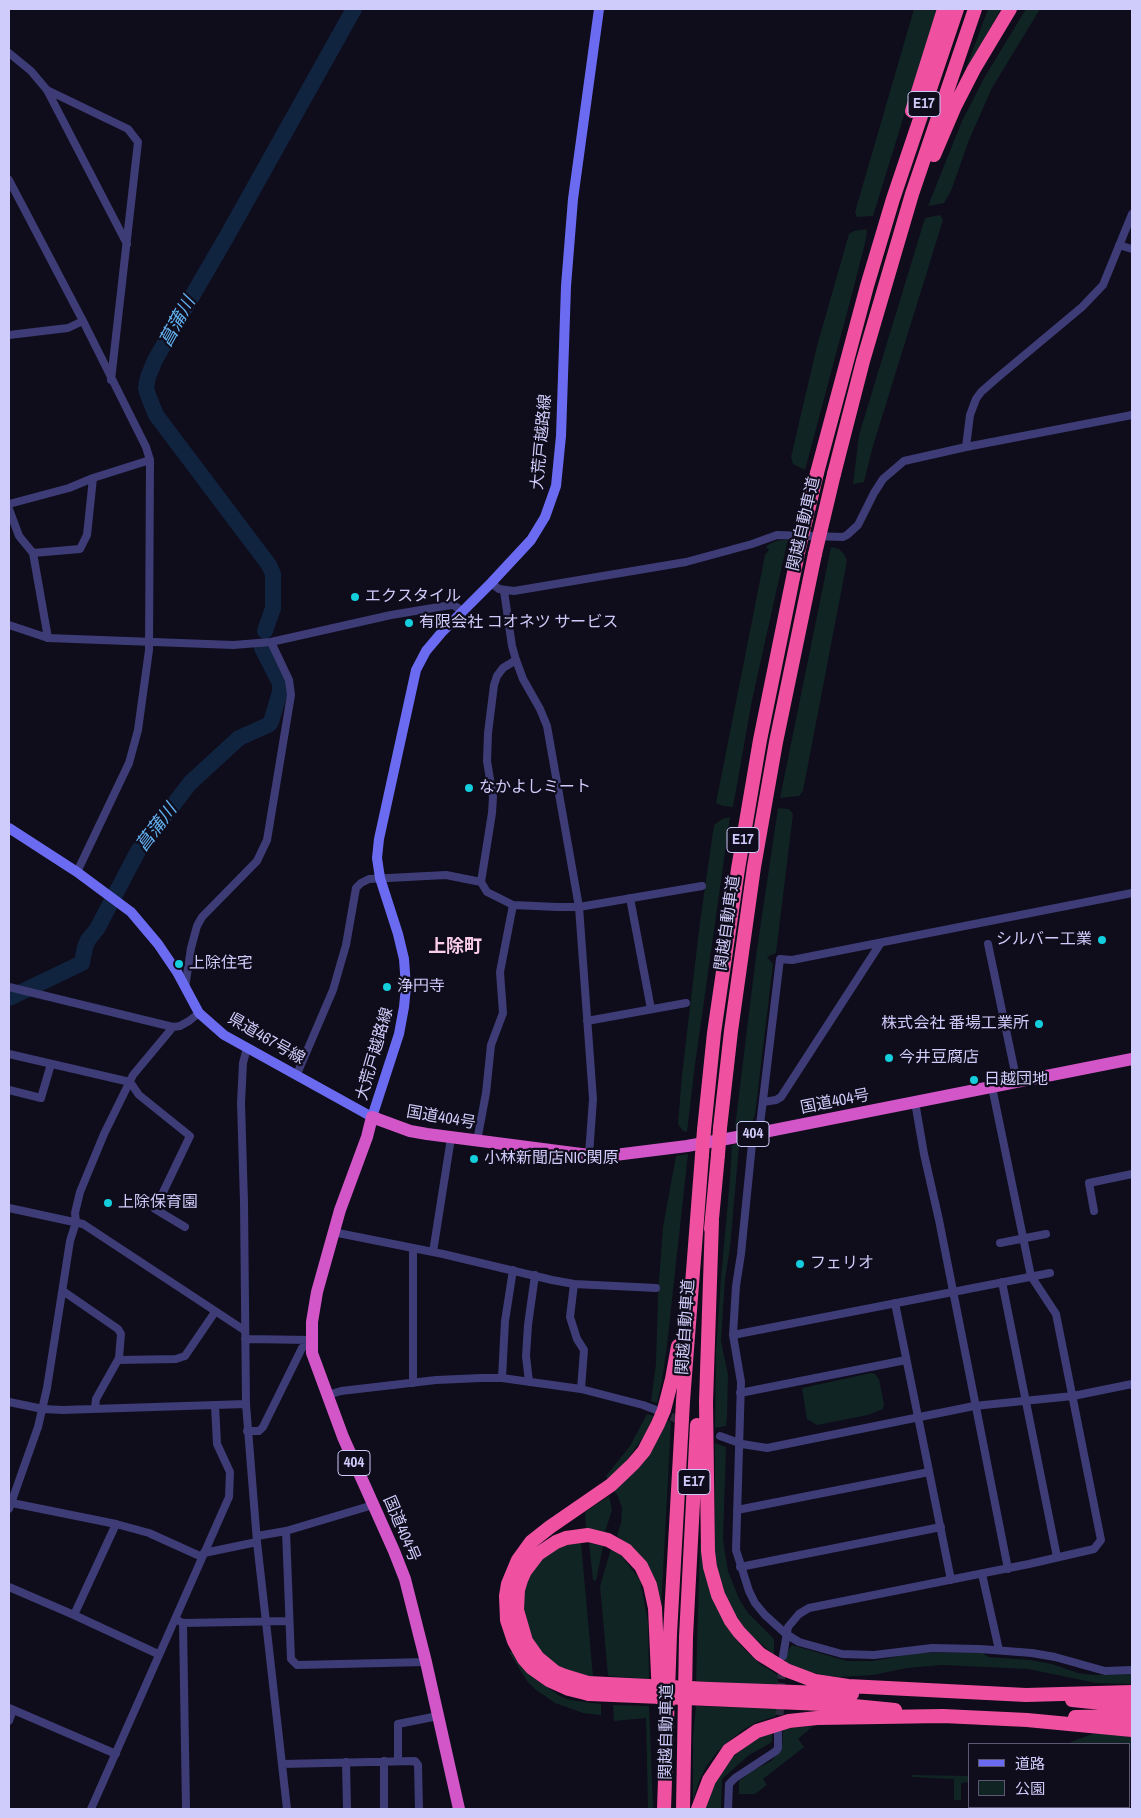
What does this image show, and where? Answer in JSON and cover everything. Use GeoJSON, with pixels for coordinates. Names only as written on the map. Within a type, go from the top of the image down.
{"type":"FeatureCollection","features":[{"type":"Feature","properties":{"kind":"highway"},"geometry":{"type":"LineString","coordinates":[[890,198],[944,9]]}},
{"type":"Feature","properties":{"kind":"highway","name":"関越自動車道"},"geometry":{"type":"LineString","coordinates":[[663,1809],[681,1420],[702,1155],[717,1014],[738,869],[760,740],[798,553],[817,472],[890,198],[957,9]]}},
{"type":"Feature","properties":{"kind":"highway","name":"関越自動車道"},"geometry":{"type":"LineString","coordinates":[[683,1809],[686,1637],[691,1528],[712,1220],[731,1031],[754,867],[776,742],[815,554],[834,474],[863,362],[916,195],[954,64],[975,9]]}},
{"type":"Feature","properties":{"kind":"highway"},"geometry":{"type":"LineString","coordinates":[[916,195],[955,106],[974,69],[1010,9]]}},
{"type":"Feature","properties":{"kind":"highway","name":"国道404号"},"geometry":{"type":"LineString","coordinates":[[459,1809],[426,1662],[404,1579],[343,1437],[312,1353],[311,1340],[314,1309],[333,1232],[367,1137],[372,1117],[410,1131],[477,1142],[589,1155],[636,1153],[756,1134],[1132,1059]]}},
{"type":"Feature","properties":{"kind":"highway"},"geometry":{"type":"LineString","coordinates":[[702,1155],[695,1186],[676,1363],[658,1424],[644,1451],[622,1476],[600,1494],[531,1542],[518,1560],[508,1584],[506,1596],[507,1620],[514,1641],[524,1659],[532,1668],[549,1680],[569,1689],[588,1688],[710,1694],[844,1705],[943,1716],[1027,1720],[1132,1730]]}},
{"type":"Feature","properties":{"kind":"highway"},"geometry":{"type":"LineString","coordinates":[[712,1220],[706,1393],[707,1532],[710,1567],[714,1582],[724,1609],[739,1632],[760,1654],[786,1670],[815,1680],[848,1686],[1026,1695],[1132,1692]]}},
{"type":"Feature","properties":{"kind":"highway"},"geometry":{"type":"LineString","coordinates":[[588,1688],[577,1680],[555,1672],[538,1658],[526,1641],[518,1621],[517,1610],[518,1590],[530,1562],[546,1547],[561,1540],[588,1535],[608,1540],[626,1550],[641,1566],[650,1585],[656,1622],[663,1809]]}},
{"type":"Feature","properties":{"kind":"highway"},"geometry":{"type":"LineString","coordinates":[[710,1694],[944,1692]]}},
{"type":"Feature","properties":{"kind":"highway"},"geometry":{"type":"LineString","coordinates":[[1026,1695],[1132,1706]]}},
{"type":"Feature","properties":{"kind":"highway"},"geometry":{"type":"LineString","coordinates":[[698,1809],[709,1780],[722,1760],[738,1743],[768,1726],[816,1718],[943,1716]]}},
{"type":"Feature","properties":{"kind":"highway"},"geometry":{"type":"LineString","coordinates":[[1027,1720],[1132,1716]]}},
{"type":"Feature","properties":{"kind":"main road","name":"大荒戸越路線"},"geometry":{"type":"LineString","coordinates":[[372,1117],[399,1034],[406,987],[404,959],[380,878],[377,858],[379,839],[416,670],[426,651],[442,632],[492,583],[518,555],[539,528],[550,506],[556,486],[561,436],[567,267],[573,199],[599,9]]}},
{"type":"Feature","properties":{"kind":"main road","name":"県道467号線"},"geometry":{"type":"LineString","coordinates":[[9,828],[77,872],[131,912],[158,944],[177,972],[199,1013],[224,1035],[372,1117]]}},
{"type":"Feature","properties":{"kind":"street"},"geometry":{"type":"LineString","coordinates":[[9,53],[31,71],[47,90],[127,244]]}},
{"type":"Feature","properties":{"kind":"street"},"geometry":{"type":"LineString","coordinates":[[47,90],[128,129],[138,142],[111,380]]}},
{"type":"Feature","properties":{"kind":"street"},"geometry":{"type":"LineString","coordinates":[[9,180],[83,321],[143,441],[150,460],[149,643],[138,730],[129,763],[77,872]]}},
{"type":"Feature","properties":{"kind":"street"},"geometry":{"type":"LineString","coordinates":[[966,447],[972,406],[981,392],[1094,295],[1103,285],[1132,214]]}},
{"type":"Feature","properties":{"kind":"street"},"geometry":{"type":"LineString","coordinates":[[1119,245],[1132,249]]}},
{"type":"Feature","properties":{"kind":"street"},"geometry":{"type":"LineString","coordinates":[[9,335],[68,328],[83,321]]}},
{"type":"Feature","properties":{"kind":"street"},"geometry":{"type":"LineString","coordinates":[[492,583],[504,591],[514,591],[686,562],[777,535],[843,537],[848,535],[858,525],[874,492],[891,470],[904,461],[1132,415]]}},
{"type":"Feature","properties":{"kind":"street"},"geometry":{"type":"LineString","coordinates":[[9,504],[69,488],[93,478],[150,460]]}},
{"type":"Feature","properties":{"kind":"street"},"geometry":{"type":"LineString","coordinates":[[32,553],[80,549],[87,535],[93,478]]}},
{"type":"Feature","properties":{"kind":"street"},"geometry":{"type":"LineString","coordinates":[[9,509],[19,536],[32,553],[48,638]]}},
{"type":"Feature","properties":{"kind":"street"},"geometry":{"type":"LineString","coordinates":[[504,591],[512,646],[516,660],[523,679],[547,726],[579,906],[593,1099],[589,1155]]}},
{"type":"Feature","properties":{"kind":"street"},"geometry":{"type":"LineString","coordinates":[[9,625],[48,638],[233,645],[270,642],[391,615],[445,606],[453,605],[463,611]]}},
{"type":"Feature","properties":{"kind":"street"},"geometry":{"type":"LineString","coordinates":[[185,990],[191,948],[197,926],[202,917],[257,861],[267,840],[291,695],[289,680],[270,642]]}},
{"type":"Feature","properties":{"kind":"street"},"geometry":{"type":"LineString","coordinates":[[516,660],[503,668],[497,676],[494,685],[488,733],[487,761],[493,805],[481,882],[487,892],[513,904],[579,906],[702,886]]}},
{"type":"Feature","properties":{"kind":"street"},"geometry":{"type":"LineString","coordinates":[[297,1074],[333,990],[346,945],[356,888],[369,879],[380,878],[446,875],[481,882]]}},
{"type":"Feature","properties":{"kind":"street"},"geometry":{"type":"LineString","coordinates":[[1132,894],[880,944],[792,960],[780,959],[763,1102],[756,1134],[736,1286],[733,1335],[739,1364],[740,1393],[736,1550],[749,1591],[756,1603],[765,1615],[786,1634],[799,1642],[831,1652],[858,1656],[874,1656],[932,1648],[998,1650],[1055,1657],[1105,1671],[1132,1670]]}},
{"type":"Feature","properties":{"kind":"street"},"geometry":{"type":"LineString","coordinates":[[630,898],[651,1009]]}},
{"type":"Feature","properties":{"kind":"street"},"geometry":{"type":"LineString","coordinates":[[477,1142],[486,1093],[491,1045],[503,1013],[500,972],[513,904]]}},
{"type":"Feature","properties":{"kind":"street"},"geometry":{"type":"LineString","coordinates":[[763,1102],[776,1100],[781,1097],[880,944]]}},
{"type":"Feature","properties":{"kind":"street"},"geometry":{"type":"LineString","coordinates":[[988,944],[1017,1082]]}},
{"type":"Feature","properties":{"kind":"street"},"geometry":{"type":"LineString","coordinates":[[9,987],[173,1027],[180,1026],[199,1013]]}},
{"type":"Feature","properties":{"kind":"street"},"geometry":{"type":"LineString","coordinates":[[587,1021],[686,1003]]}},
{"type":"Feature","properties":{"kind":"street"},"geometry":{"type":"LineString","coordinates":[[173,1027],[133,1075],[80,1192],[42,1409],[36,1435],[10,1506],[116,1524],[149,1533],[203,1555],[373,1505]]}},
{"type":"Feature","properties":{"kind":"street"},"geometry":{"type":"LineString","coordinates":[[247,1048],[242,1062],[241,1103],[247,1431],[287,1809]]}},
{"type":"Feature","properties":{"kind":"street"},"geometry":{"type":"LineString","coordinates":[[9,1054],[130,1082],[139,1095],[190,1136],[156,1209],[185,1227]]}},
{"type":"Feature","properties":{"kind":"street"},"geometry":{"type":"LineString","coordinates":[[9,1090],[41,1098],[51,1064]]}},
{"type":"Feature","properties":{"kind":"street"},"geometry":{"type":"LineString","coordinates":[[783,1656],[786,1634],[792,1620],[809,1608],[1008,1569],[1094,1549],[1101,1540],[1056,1314],[1032,1276],[992,1087]]}},
{"type":"Feature","properties":{"kind":"street"},"geometry":{"type":"LineString","coordinates":[[915,1102],[974,1406],[1008,1569]]}},
{"type":"Feature","properties":{"kind":"street"},"geometry":{"type":"LineString","coordinates":[[433,1252],[451,1138]]}},
{"type":"Feature","properties":{"kind":"street"},"geometry":{"type":"LineString","coordinates":[[1094,1211],[1088,1183],[1132,1174]]}},
{"type":"Feature","properties":{"kind":"street"},"geometry":{"type":"LineString","coordinates":[[9,1208],[83,1224],[244,1330]]}},
{"type":"Feature","properties":{"kind":"street"},"geometry":{"type":"LineString","coordinates":[[333,1232],[433,1252],[574,1284],[656,1288]]}},
{"type":"Feature","properties":{"kind":"street"},"geometry":{"type":"LineString","coordinates":[[1000,1243],[1046,1234]]}},
{"type":"Feature","properties":{"kind":"street"},"geometry":{"type":"LineString","coordinates":[[413,1249],[414,1383]]}},
{"type":"Feature","properties":{"kind":"street"},"geometry":{"type":"LineString","coordinates":[[502,1378],[505,1321],[513,1270]]}},
{"type":"Feature","properties":{"kind":"street"},"geometry":{"type":"LineString","coordinates":[[733,1335],[1050,1272]]}},
{"type":"Feature","properties":{"kind":"street"},"geometry":{"type":"LineString","coordinates":[[529,1382],[526,1356],[535,1275]]}},
{"type":"Feature","properties":{"kind":"street"},"geometry":{"type":"LineString","coordinates":[[1002,1282],[1057,1557]]}},
{"type":"Feature","properties":{"kind":"street"},"geometry":{"type":"LineString","coordinates":[[574,1284],[570,1317],[577,1340],[584,1350],[581,1389]]}},
{"type":"Feature","properties":{"kind":"street"},"geometry":{"type":"LineString","coordinates":[[63,1291],[118,1329],[121,1334],[118,1360],[96,1399],[95,1408]]}},
{"type":"Feature","properties":{"kind":"street"},"geometry":{"type":"LineString","coordinates":[[895,1303],[951,1580]]}},
{"type":"Feature","properties":{"kind":"street"},"geometry":{"type":"LineString","coordinates":[[118,1360],[176,1359],[186,1356],[215,1312]]}},
{"type":"Feature","properties":{"kind":"street"},"geometry":{"type":"LineString","coordinates":[[245,1339],[311,1340]]}},
{"type":"Feature","properties":{"kind":"street"},"geometry":{"type":"LineString","coordinates":[[247,1431],[259,1431],[263,1427],[302,1348],[311,1340]]}},
{"type":"Feature","properties":{"kind":"street"},"geometry":{"type":"LineString","coordinates":[[740,1393],[906,1360]]}},
{"type":"Feature","properties":{"kind":"street"},"geometry":{"type":"LineString","coordinates":[[328,1396],[341,1392],[458,1378],[502,1378],[581,1389],[656,1410]]}},
{"type":"Feature","properties":{"kind":"street"},"geometry":{"type":"LineString","coordinates":[[720,1436],[753,1447],[767,1448],[974,1406],[1073,1396],[1132,1384]]}},
{"type":"Feature","properties":{"kind":"street"},"geometry":{"type":"LineString","coordinates":[[9,1402],[42,1409],[246,1404]]}},
{"type":"Feature","properties":{"kind":"street"},"geometry":{"type":"LineString","coordinates":[[91,1809],[158,1654],[179,1621],[203,1555],[229,1497],[230,1472],[217,1444],[215,1405]]}},
{"type":"Feature","properties":{"kind":"street"},"geometry":{"type":"LineString","coordinates":[[737,1510],[929,1472]]}},
{"type":"Feature","properties":{"kind":"street"},"geometry":{"type":"LineString","coordinates":[[74,1615],[116,1524]]}},
{"type":"Feature","properties":{"kind":"street"},"geometry":{"type":"LineString","coordinates":[[740,1567],[941,1527]]}},
{"type":"Feature","properties":{"kind":"street"},"geometry":{"type":"LineString","coordinates":[[286,1531],[288,1621],[291,1659],[297,1665],[426,1662]]}},
{"type":"Feature","properties":{"kind":"street"},"geometry":{"type":"LineString","coordinates":[[982,1574],[998,1650]]}},
{"type":"Feature","properties":{"kind":"street"},"geometry":{"type":"LineString","coordinates":[[9,1586],[158,1654]]}},
{"type":"Feature","properties":{"kind":"street"},"geometry":{"type":"LineString","coordinates":[[179,1621],[288,1621]]}},
{"type":"Feature","properties":{"kind":"street"},"geometry":{"type":"LineString","coordinates":[[179,1621],[186,1809]]}},
{"type":"Feature","properties":{"kind":"street"},"geometry":{"type":"LineString","coordinates":[[9,1721],[11,1709],[116,1754]]}},
{"type":"Feature","properties":{"kind":"street"},"geometry":{"type":"LineString","coordinates":[[398,1761],[398,1724],[438,1716]]}},
{"type":"Feature","properties":{"kind":"street"},"geometry":{"type":"LineString","coordinates":[[728,1809],[729,1784],[776,1752],[778,1748],[778,1734]]}},
{"type":"Feature","properties":{"kind":"street"},"geometry":{"type":"LineString","coordinates":[[384,1761],[384,1809]]}},
{"type":"Feature","properties":{"kind":"street"},"geometry":{"type":"LineString","coordinates":[[282,1764],[414,1761],[418,1765],[419,1809]]}},
{"type":"Feature","properties":{"kind":"street"},"geometry":{"type":"LineString","coordinates":[[346,1762],[347,1809]]}},
{"type":"Feature","properties":{"kind":"green space"},"geometry":{"type":"Polygon","coordinates":[[[914,9],[937,9],[873,216],[857,217],[855,212],[914,9]]]}},
{"type":"Feature","properties":{"kind":"green space"},"geometry":{"type":"Polygon","coordinates":[[[988,9],[1001,9],[964,74],[988,9]]]}},
{"type":"Feature","properties":{"kind":"green space"},"geometry":{"type":"Polygon","coordinates":[[[1026,9],[1040,9],[992,88],[969,140],[951,191],[944,203],[928,206],[962,121],[984,78],[1026,9]]]}},
{"type":"Feature","properties":{"kind":"green space"},"geometry":{"type":"Polygon","coordinates":[[[940,215],[943,220],[873,446],[864,482],[853,484],[859,435],[925,218],[940,215]]]}},
{"type":"Feature","properties":{"kind":"green space"},"geometry":{"type":"Polygon","coordinates":[[[867,229],[852,294],[805,470],[793,464],[791,457],[817,346],[849,234],[854,231],[867,229]]]}},
{"type":"Feature","properties":{"kind":"green space"},"geometry":{"type":"Polygon","coordinates":[[[788,539],[752,700],[733,807],[723,806],[716,803],[765,555],[769,550],[766,547],[776,541],[788,539]]]}},
{"type":"Feature","properties":{"kind":"green space"},"geometry":{"type":"Polygon","coordinates":[[[831,547],[839,549],[847,561],[803,791],[799,796],[780,798],[831,547]]]}},
{"type":"Feature","properties":{"kind":"green space"},"geometry":{"type":"Polygon","coordinates":[[[778,808],[789,809],[793,814],[776,953],[767,957],[773,964],[755,1115],[752,1122],[735,1127],[756,956],[778,808]]]}},
{"type":"Feature","properties":{"kind":"green space"},"geometry":{"type":"Polygon","coordinates":[[[730,817],[687,1132],[683,1131],[678,1124],[700,922],[714,825],[722,819],[730,817]]]}},
{"type":"Feature","properties":{"kind":"green space"},"geometry":{"type":"Polygon","coordinates":[[[737,1144],[739,1146],[730,1248],[725,1279],[721,1341],[728,1375],[727,1415],[726,1426],[715,1428],[716,1350],[721,1278],[732,1145],[737,1144]]]}},
{"type":"Feature","properties":{"kind":"green space"},"geometry":{"type":"Polygon","coordinates":[[[688,1154],[667,1345],[657,1403],[651,1401],[656,1364],[658,1295],[663,1227],[676,1156],[688,1154]]]}},
{"type":"Feature","properties":{"kind":"green space"},"geometry":{"type":"Polygon","coordinates":[[[871,1373],[875,1374],[879,1379],[884,1404],[883,1409],[868,1415],[817,1425],[807,1419],[802,1388],[871,1373]]]}},
{"type":"Feature","properties":{"kind":"green space"},"geometry":{"type":"Polygon","coordinates":[[[647,1414],[654,1416],[644,1436],[624,1464],[608,1480],[606,1476],[630,1446],[647,1414]]]}},
{"type":"Feature","properties":{"kind":"green space"},"geometry":{"type":"Polygon","coordinates":[[[665,1419],[671,1422],[661,1610],[647,1565],[634,1548],[617,1536],[621,1523],[622,1508],[614,1491],[638,1467],[665,1419]]]}},
{"type":"Feature","properties":{"kind":"green space"},"geometry":{"type":"Polygon","coordinates":[[[715,1443],[726,1447],[723,1540],[728,1571],[739,1599],[748,1613],[774,1639],[774,1655],[749,1633],[738,1620],[719,1580],[715,1555],[715,1443]]]}},
{"type":"Feature","properties":{"kind":"green space"},"geometry":{"type":"Polygon","coordinates":[[[609,1496],[612,1510],[605,1532],[586,1529],[585,1512],[609,1496]]]}},
{"type":"Feature","properties":{"kind":"green space"},"geometry":{"type":"Polygon","coordinates":[[[581,1542],[593,1677],[568,1672],[550,1661],[533,1642],[522,1602],[529,1575],[543,1557],[564,1545],[581,1542]]]}},
{"type":"Feature","properties":{"kind":"green space"},"geometry":{"type":"Polygon","coordinates":[[[589,1543],[603,1546],[596,1581],[593,1580],[589,1543]]]}},
{"type":"Feature","properties":{"kind":"green space"},"geometry":{"type":"Polygon","coordinates":[[[700,1544],[702,1544],[704,1572],[715,1605],[732,1634],[744,1649],[760,1664],[778,1675],[778,1687],[696,1681],[700,1544]]]}},
{"type":"Feature","properties":{"kind":"green space"},"geometry":{"type":"Polygon","coordinates":[[[611,1549],[618,1552],[640,1580],[648,1622],[649,1679],[608,1676],[600,1586],[611,1549]]]}},
{"type":"Feature","properties":{"kind":"green space"},"geometry":{"type":"Polygon","coordinates":[[[792,1645],[847,1661],[873,1661],[917,1653],[982,1652],[988,1657],[1030,1660],[1052,1664],[1078,1673],[1095,1675],[1132,1674],[1132,1684],[1096,1683],[1028,1669],[942,1665],[907,1668],[873,1675],[839,1677],[806,1671],[785,1662],[786,1653],[792,1645]]]}},
{"type":"Feature","properties":{"kind":"green space"},"geometry":{"type":"Polygon","coordinates":[[[509,1652],[513,1652],[531,1676],[560,1696],[570,1700],[601,1704],[601,1715],[583,1713],[555,1703],[536,1690],[527,1681],[509,1652]]]}},
{"type":"Feature","properties":{"kind":"green space"},"geometry":{"type":"Polygon","coordinates":[[[613,1705],[649,1706],[653,1809],[648,1809],[646,1718],[614,1721],[613,1705]]]}},
{"type":"Feature","properties":{"kind":"green space"},"geometry":{"type":"Polygon","coordinates":[[[696,1706],[777,1709],[776,1716],[757,1722],[743,1730],[717,1752],[699,1781],[693,1801],[693,1737],[696,1706]]]}},
{"type":"Feature","properties":{"kind":"green space"},"geometry":{"type":"Polygon","coordinates":[[[813,1726],[798,1739],[804,1747],[763,1779],[767,1785],[755,1794],[739,1794],[739,1781],[752,1771],[771,1761],[782,1748],[783,1729],[813,1726]]]}},
{"type":"Feature","properties":{"kind":"green space"},"geometry":{"type":"Polygon","coordinates":[[[772,1732],[772,1741],[769,1744],[749,1755],[722,1779],[721,1809],[704,1809],[711,1788],[730,1759],[757,1738],[772,1732]]]}},
{"type":"Feature","properties":{"kind":"green space"},"geometry":{"type":"Polygon","coordinates":[[[1108,1733],[1132,1737],[1132,1748],[1131,1743],[1071,1743],[1092,1734],[1108,1733]]]}},
{"type":"Feature","properties":{"kind":"green space"},"geometry":{"type":"Polygon","coordinates":[[[912,1775],[968,1776],[968,1782],[961,1783],[961,1800],[954,1800],[954,1779],[912,1777],[912,1775]]]}},
{"type":"Feature","properties":{"kind":"waterway","name":"菖蒲川"},"geometry":{"type":"LineString","coordinates":[[265,631],[273,608],[273,574],[269,565],[156,415],[146,388],[155,360],[354,9]]}},
{"type":"Feature","properties":{"kind":"waterway","name":"菖蒲川"},"geometry":{"type":"LineString","coordinates":[[9,998],[82,963],[88,940],[97,929],[138,851],[190,783],[239,738],[271,722],[280,692],[280,683],[262,648]]}},
{"type":"Feature","properties":{"kind":"tunnel"},"geometry":{"type":"LineString","coordinates":[[660,1412],[684,1422]]}},
{"type":"Feature","properties":{"kind":"tunnel"},"geometry":{"type":"LineString","coordinates":[[779,1727],[782,1666]]}},
{"type":"Feature","properties":{"kind":"place","name":"エクスタイル"},"geometry":{"type":"Point","coordinates":[355,597]}},
{"type":"Feature","properties":{"kind":"place","name":"有限会社 コオネツ サービス"},"geometry":{"type":"Point","coordinates":[409,623]}},
{"type":"Feature","properties":{"kind":"place","name":"なかよしミート"},"geometry":{"type":"Point","coordinates":[469,788]}},
{"type":"Feature","properties":{"kind":"place","name":"シルバー工業"},"geometry":{"type":"Point","coordinates":[1102,940]}},
{"type":"Feature","properties":{"kind":"place","name":"上除住宅"},"geometry":{"type":"Point","coordinates":[179,964]}},
{"type":"Feature","properties":{"kind":"place","name":"浄円寺"},"geometry":{"type":"Point","coordinates":[387,987]}},
{"type":"Feature","properties":{"kind":"place","name":"株式会社 番場工業所"},"geometry":{"type":"Point","coordinates":[1039,1024]}},
{"type":"Feature","properties":{"kind":"place","name":"今井豆腐店"},"geometry":{"type":"Point","coordinates":[889,1058]}},
{"type":"Feature","properties":{"kind":"place","name":"日越団地"},"geometry":{"type":"Point","coordinates":[974,1080]}},
{"type":"Feature","properties":{"kind":"place","name":"小林新聞店NIC関原"},"geometry":{"type":"Point","coordinates":[474,1159]}},
{"type":"Feature","properties":{"kind":"place","name":"上除保育園"},"geometry":{"type":"Point","coordinates":[108,1203]}},
{"type":"Feature","properties":{"kind":"place","name":"フェリオ"},"geometry":{"type":"Point","coordinates":[800,1264]}},
{"type":"Feature","properties":{"kind":"district","name":"上除町"},"geometry":{"type":"Point","coordinates":[455,947]}}]}
